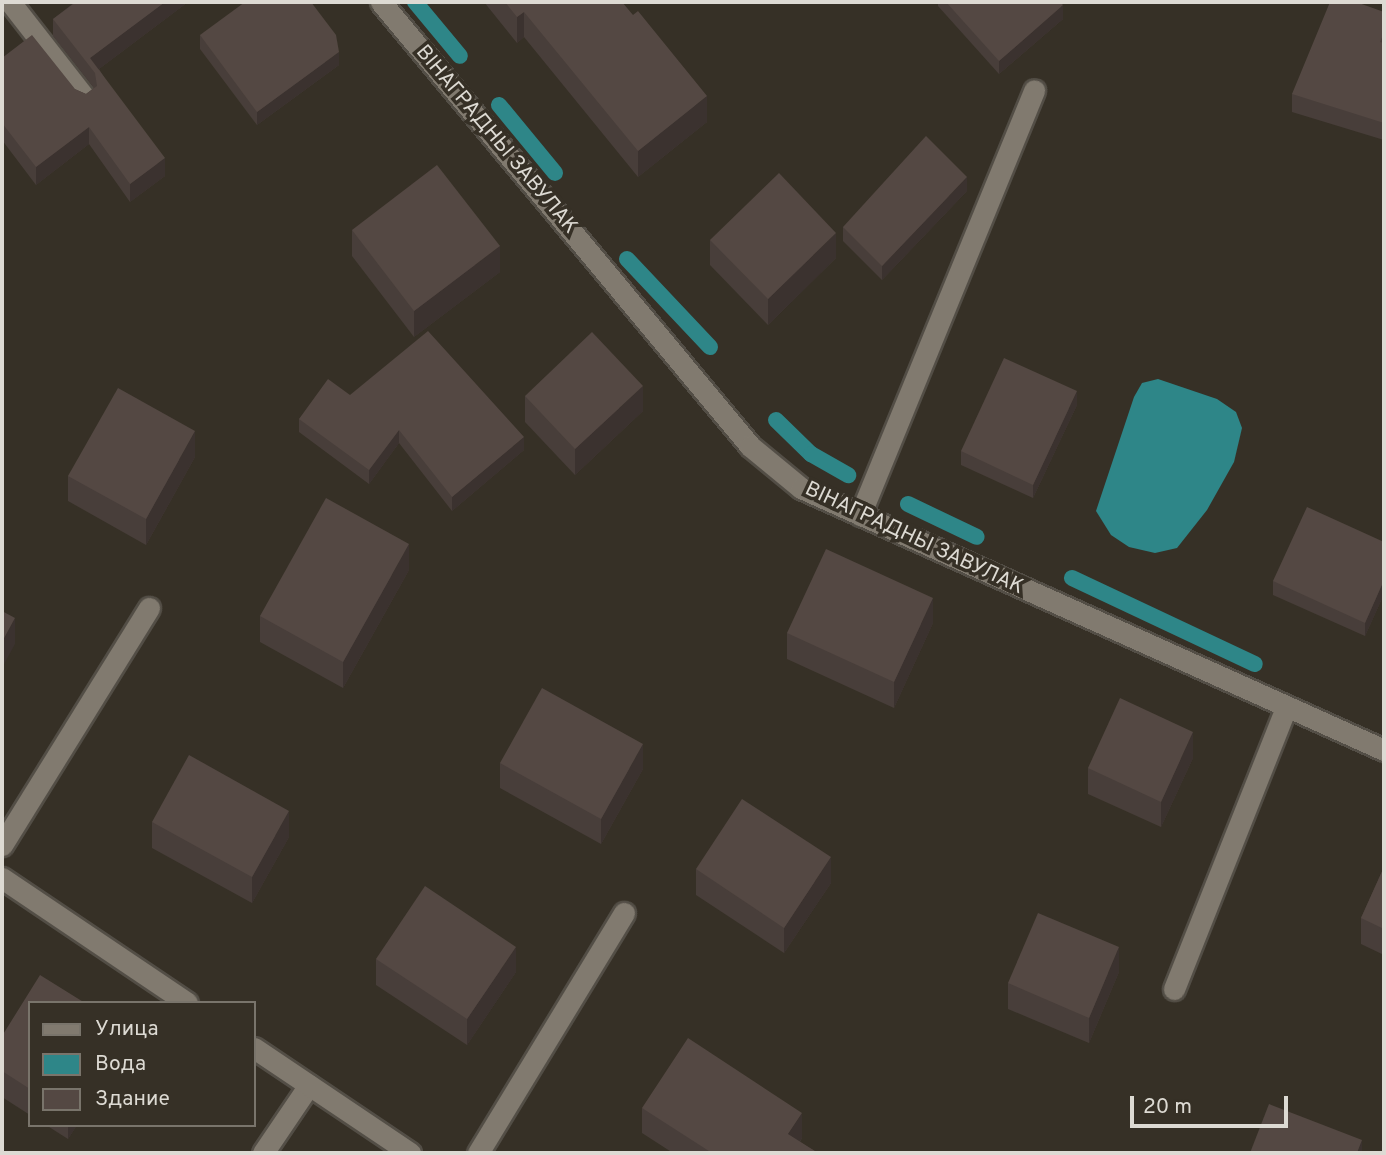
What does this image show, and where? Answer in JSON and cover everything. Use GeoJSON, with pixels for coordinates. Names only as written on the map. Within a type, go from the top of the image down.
{"type":"FeatureCollection","features":[{"type":"Feature","properties":{"kind":"street"},"geometry":{"type":"LineString","coordinates":[[10,2],[85,98]]}},
{"type":"Feature","properties":{"kind":"street","name":"ВІНАГРАДНЫ ЗАВУЛАК"},"geometry":{"type":"LineString","coordinates":[[381,2],[750,446],[801,488],[1384,750]]}},
{"type":"Feature","properties":{"kind":"street"},"geometry":{"type":"LineString","coordinates":[[860,515],[1034,90]]}},
{"type":"Feature","properties":{"kind":"street"},"geometry":{"type":"LineString","coordinates":[[2,845],[149,608]]}},
{"type":"Feature","properties":{"kind":"street"},"geometry":{"type":"LineString","coordinates":[[1174,989],[1286,708]]}},
{"type":"Feature","properties":{"kind":"street"},"geometry":{"type":"LineString","coordinates":[[2,878],[184,1001]]}},
{"type":"Feature","properties":{"kind":"street"},"geometry":{"type":"LineString","coordinates":[[478,1153],[624,913]]}},
{"type":"Feature","properties":{"kind":"street"},"geometry":{"type":"LineString","coordinates":[[256,1049],[410,1153]]}},
{"type":"Feature","properties":{"kind":"street"},"geometry":{"type":"LineString","coordinates":[[263,1153],[309,1086]]}},
{"type":"Feature","properties":{"kind":"water"},"geometry":{"type":"Polygon","coordinates":[[[1158,379],[1217,399],[1236,412],[1242,428],[1234,462],[1207,510],[1177,548],[1155,553],[1129,547],[1111,535],[1096,511],[1134,397],[1142,383],[1158,379]]]}},
{"type":"Feature","properties":{"kind":"building"},"geometry":{"type":"Polygon","coordinates":[[[76,2],[165,2],[90,58],[165,158],[130,184],[89,127],[36,167],[2,123],[2,58],[32,35],[75,89],[86,94],[97,86],[95,73],[53,19],[76,2]]]}},
{"type":"Feature","properties":{"kind":"building"},"geometry":{"type":"Polygon","coordinates":[[[245,2],[311,2],[336,35],[339,52],[257,112],[200,35],[245,2]]]}},
{"type":"Feature","properties":{"kind":"building"},"geometry":{"type":"Polygon","coordinates":[[[505,2],[622,2],[633,15],[638,11],[707,96],[638,151],[524,12],[517,17],[505,2]]]}},
{"type":"Feature","properties":{"kind":"building"},"geometry":{"type":"Polygon","coordinates":[[[946,2],[1060,2],[1063,5],[999,61],[946,2]]]}},
{"type":"Feature","properties":{"kind":"building"},"geometry":{"type":"Polygon","coordinates":[[[1330,2],[1356,2],[1384,12],[1384,33],[1380,42],[1384,43],[1384,123],[1292,94],[1330,2]]]}},
{"type":"Feature","properties":{"kind":"building"},"geometry":{"type":"Polygon","coordinates":[[[926,136],[967,177],[882,266],[843,227],[926,136]]]}},
{"type":"Feature","properties":{"kind":"building"},"geometry":{"type":"Polygon","coordinates":[[[437,165],[500,246],[414,311],[352,230],[437,165]]]}},
{"type":"Feature","properties":{"kind":"building"},"geometry":{"type":"Polygon","coordinates":[[[779,173],[836,233],[768,299],[710,240],[779,173]]]}},
{"type":"Feature","properties":{"kind":"building"},"geometry":{"type":"Polygon","coordinates":[[[428,331],[524,437],[452,497],[399,430],[369,470],[299,419],[328,379],[350,395],[428,331]]]}},
{"type":"Feature","properties":{"kind":"building"},"geometry":{"type":"Polygon","coordinates":[[[592,332],[643,386],[575,449],[525,396],[592,332]]]}},
{"type":"Feature","properties":{"kind":"building"},"geometry":{"type":"Polygon","coordinates":[[[1004,358],[1077,391],[1033,485],[961,451],[1004,358]]]}},
{"type":"Feature","properties":{"kind":"building"},"geometry":{"type":"Polygon","coordinates":[[[118,388],[195,431],[146,519],[68,476],[118,388]]]}},
{"type":"Feature","properties":{"kind":"building"},"geometry":{"type":"Polygon","coordinates":[[[326,498],[409,544],[343,662],[260,616],[326,498]]]}},
{"type":"Feature","properties":{"kind":"building"},"geometry":{"type":"Polygon","coordinates":[[[1307,507],[1384,542],[1384,580],[1365,623],[1273,581],[1307,507]]]}},
{"type":"Feature","properties":{"kind":"building"},"geometry":{"type":"Polygon","coordinates":[[[826,549],[933,598],[894,682],[787,633],[826,549]]]}},
{"type":"Feature","properties":{"kind":"building"},"geometry":{"type":"Polygon","coordinates":[[[2,611],[15,618],[2,642],[2,611]]]}},
{"type":"Feature","properties":{"kind":"building"},"geometry":{"type":"Polygon","coordinates":[[[542,688],[643,744],[601,819],[500,763],[542,688]]]}},
{"type":"Feature","properties":{"kind":"building"},"geometry":{"type":"Polygon","coordinates":[[[1120,698],[1193,732],[1161,802],[1088,768],[1120,698]]]}},
{"type":"Feature","properties":{"kind":"building"},"geometry":{"type":"Polygon","coordinates":[[[189,755],[289,811],[252,877],[152,822],[189,755]]]}},
{"type":"Feature","properties":{"kind":"building"},"geometry":{"type":"Polygon","coordinates":[[[742,799],[831,857],[784,928],[696,869],[742,799]]]}},
{"type":"Feature","properties":{"kind":"building"},"geometry":{"type":"Polygon","coordinates":[[[1384,867],[1384,929],[1361,918],[1384,867]]]}},
{"type":"Feature","properties":{"kind":"building"},"geometry":{"type":"Polygon","coordinates":[[[425,886],[516,947],[467,1019],[376,959],[425,886]]]}},
{"type":"Feature","properties":{"kind":"building"},"geometry":{"type":"Polygon","coordinates":[[[1038,913],[1119,947],[1089,1018],[1008,983],[1038,913]]]}},
{"type":"Feature","properties":{"kind":"building"},"geometry":{"type":"Polygon","coordinates":[[[40,975],[82,1001],[28,1001],[28,1088],[2,1071],[2,1036],[40,975]]]}},
{"type":"Feature","properties":{"kind":"building"},"geometry":{"type":"Polygon","coordinates":[[[688,1038],[802,1113],[788,1134],[818,1153],[712,1153],[642,1108],[688,1038]]]}},
{"type":"Feature","properties":{"kind":"building"},"geometry":{"type":"Polygon","coordinates":[[[1269,1104],[1362,1140],[1357,1153],[1250,1153],[1269,1104]]]}},
{"type":"Feature","properties":{"kind":"waterway"},"geometry":{"type":"LineString","coordinates":[[415,2],[460,56]]}},
{"type":"Feature","properties":{"kind":"waterway"},"geometry":{"type":"LineString","coordinates":[[499,105],[555,173]]}},
{"type":"Feature","properties":{"kind":"waterway"},"geometry":{"type":"LineString","coordinates":[[627,259],[710,347]]}},
{"type":"Feature","properties":{"kind":"waterway"},"geometry":{"type":"LineString","coordinates":[[776,420],[811,454],[848,475]]}},
{"type":"Feature","properties":{"kind":"waterway"},"geometry":{"type":"LineString","coordinates":[[908,504],[977,537]]}},
{"type":"Feature","properties":{"kind":"waterway"},"geometry":{"type":"LineString","coordinates":[[1072,578],[1255,664]]}}]}
